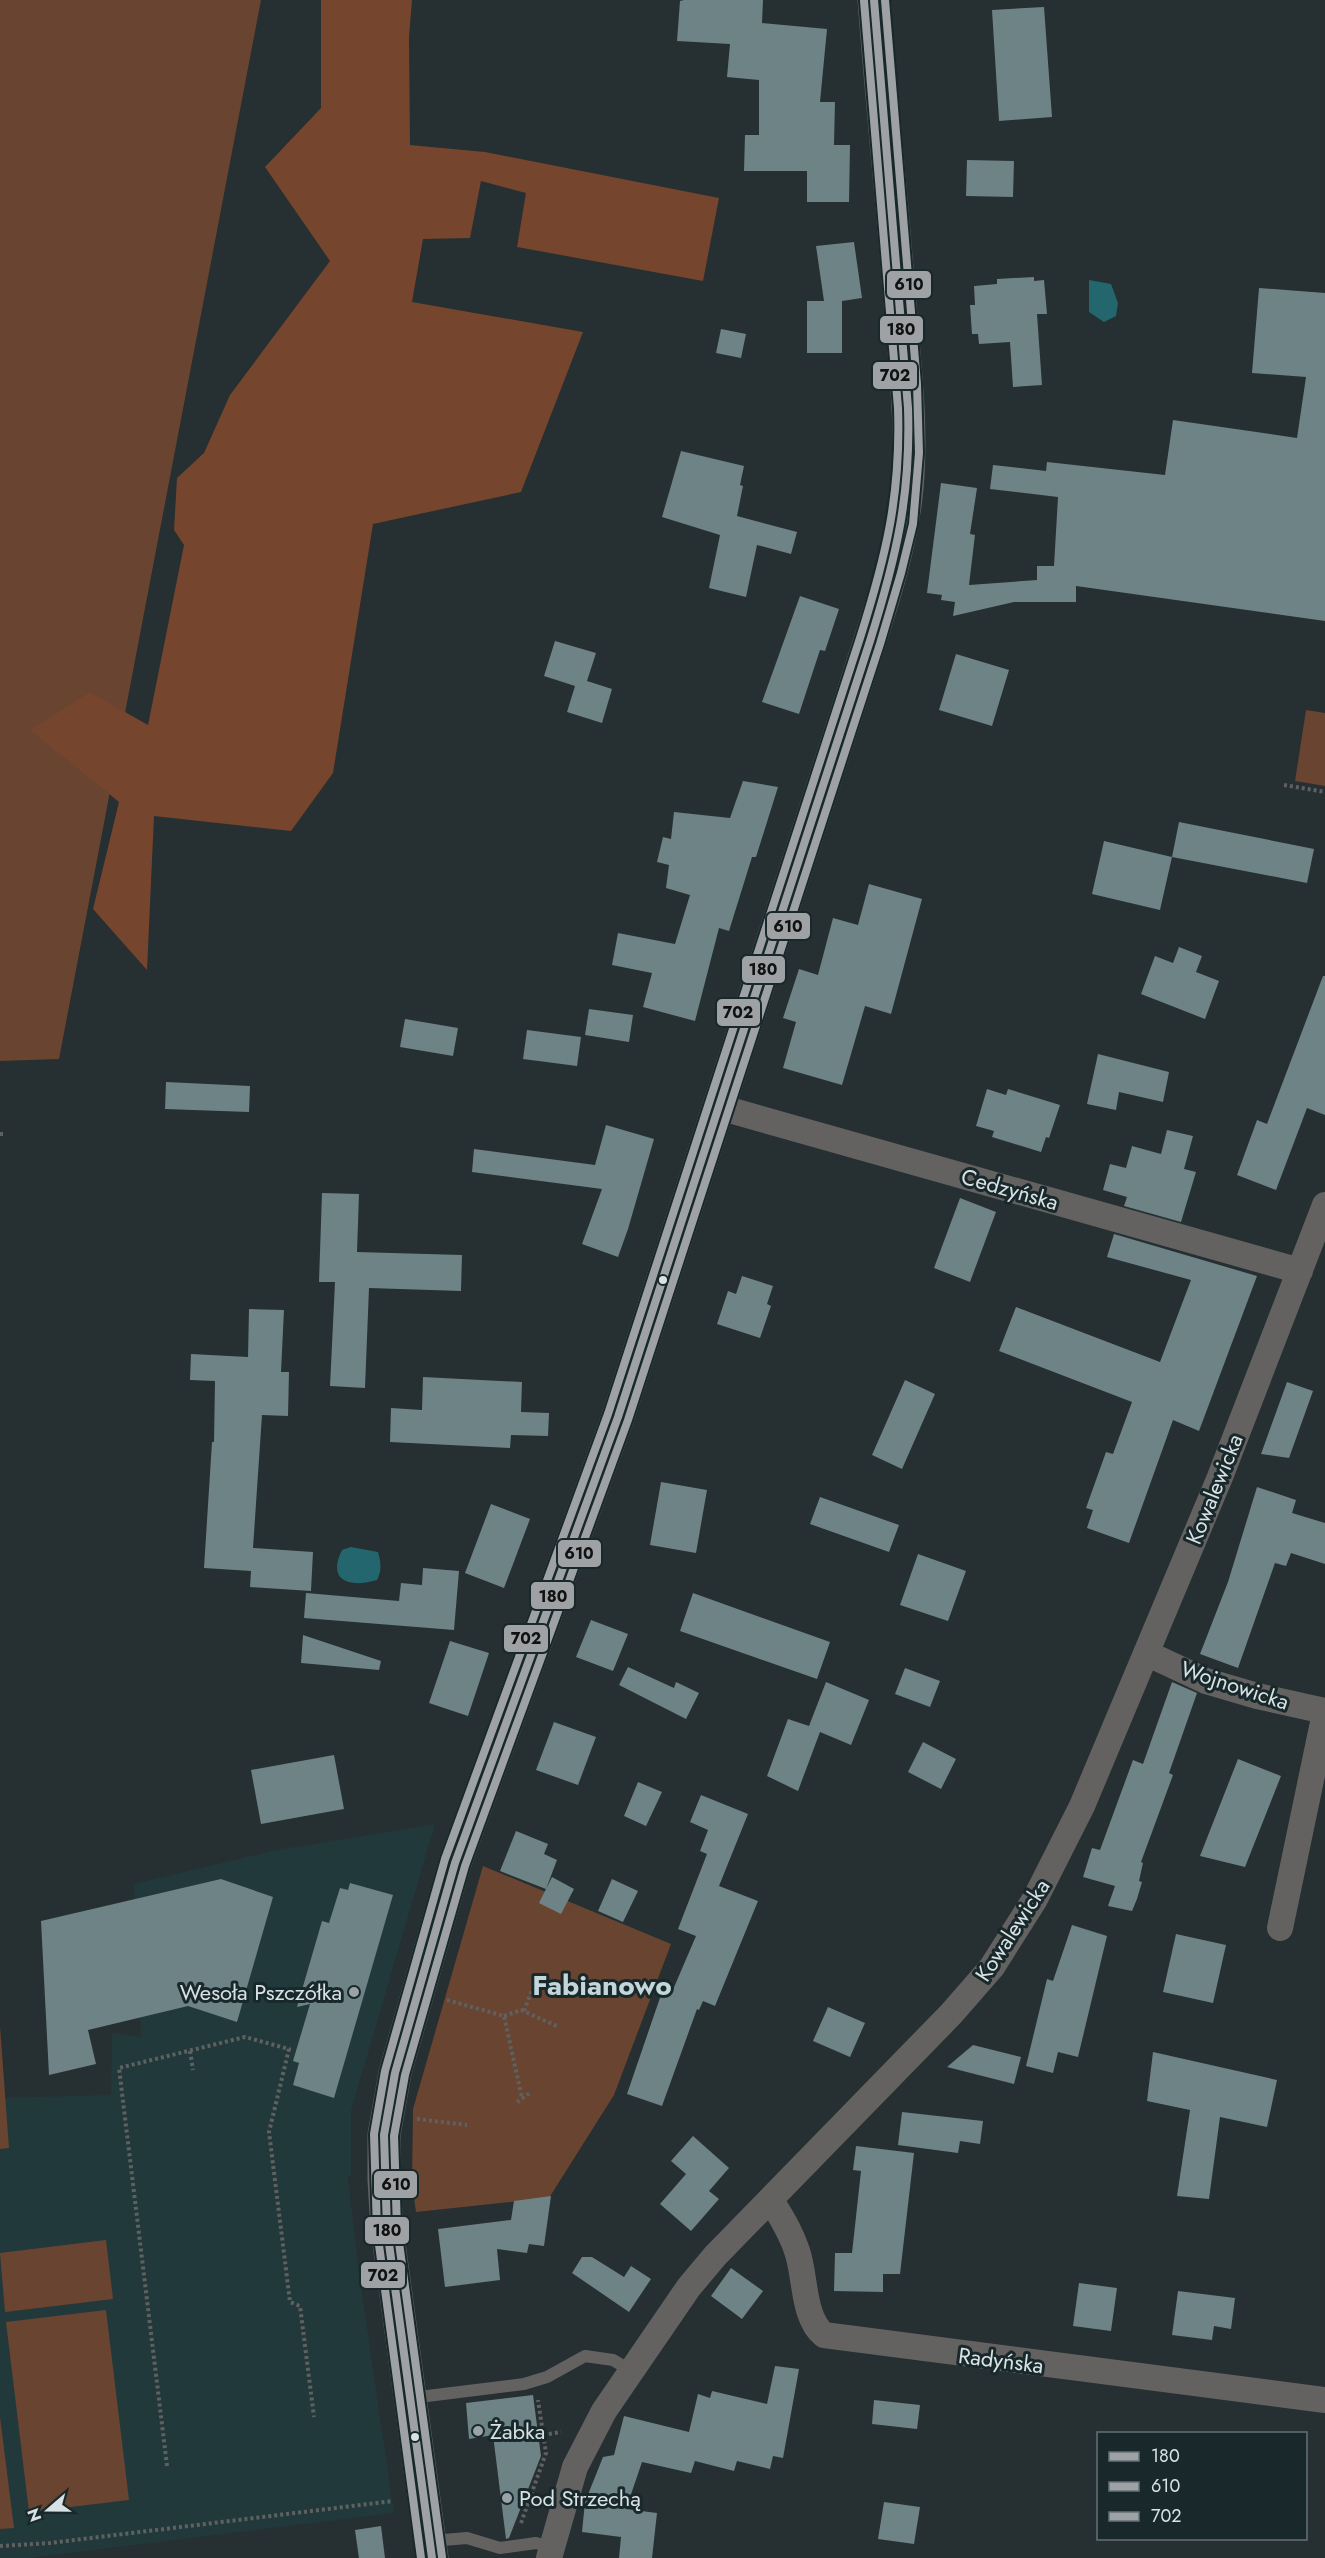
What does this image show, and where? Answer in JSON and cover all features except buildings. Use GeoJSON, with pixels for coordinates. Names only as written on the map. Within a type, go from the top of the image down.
{"type":"FeatureCollection","features":[{"type":"Feature","properties":{"kind":"street"},"geometry":{"type":"LineString","coordinates":[[431,2549],[387,2229],[384,2135],[395,2073],[455,1863],[614,1426],[880,606],[906,500],[907,391],[874,0]]}},
{"type":"Feature","properties":{"kind":"street","name":"Cedzyńska"},"geometry":{"type":"LineString","coordinates":[[719,1107],[1300,1271]]}},
{"type":"Feature","properties":{"kind":"street","name":"Kowalewicka"},"geometry":{"type":"LineString","coordinates":[[550,2552],[575,2467],[604,2411],[630,2370],[701,2272],[951,2014],[992,1967],[1023,1920],[1065,1841],[1146,1653],[1220,1477],[1325,1205]]}},
{"type":"Feature","properties":{"kind":"street","name":"Wojnowicka"},"geometry":{"type":"LineString","coordinates":[[1146,1653],[1206,1681],[1325,1712]]}},
{"type":"Feature","properties":{"kind":"street"},"geometry":{"type":"LineString","coordinates":[[1280,1928],[1325,1712]]}},
{"type":"Feature","properties":{"kind":"street","name":"Radyńska"},"geometry":{"type":"LineString","coordinates":[[771,2200],[788,2227],[798,2252],[812,2318],[816,2329],[824,2335],[1325,2400]]}},
{"type":"Feature","properties":{"kind":"lane"},"geometry":{"type":"LineString","coordinates":[[411,2398],[524,2384],[585,2356],[613,2360],[630,2370]]}},
{"type":"Feature","properties":{"kind":"lane"},"geometry":{"type":"LineString","coordinates":[[431,2549],[467,2538],[501,2548],[536,2543],[550,2552]]}},
{"type":"Feature","properties":{"kind":"path"},"geometry":{"type":"LineString","coordinates":[[1284,785],[1325,792]]}},
{"type":"Feature","properties":{"kind":"path"},"geometry":{"type":"LineString","coordinates":[[524,2011],[533,1987]]}},
{"type":"Feature","properties":{"kind":"path"},"geometry":{"type":"LineString","coordinates":[[439,1998],[504,2016],[524,2011],[557,2026]]}},
{"type":"Feature","properties":{"kind":"path"},"geometry":{"type":"LineString","coordinates":[[504,2016],[522,2098]]}},
{"type":"Feature","properties":{"kind":"path"},"geometry":{"type":"LineString","coordinates":[[167,2466],[119,2068],[244,2037],[289,2049],[269,2132],[290,2302],[300,2306],[314,2417]]}},
{"type":"Feature","properties":{"kind":"path"},"geometry":{"type":"LineString","coordinates":[[190,2051],[194,2070]]}},
{"type":"Feature","properties":{"kind":"path"},"geometry":{"type":"LineString","coordinates":[[517,2102],[531,2092]]}},
{"type":"Feature","properties":{"kind":"path"},"geometry":{"type":"LineString","coordinates":[[409,2118],[467,2124]]}},
{"type":"Feature","properties":{"kind":"path"},"geometry":{"type":"LineString","coordinates":[[512,2546],[546,2453],[536,2380]]}},
{"type":"Feature","properties":{"kind":"path"},"geometry":{"type":"LineString","coordinates":[[0,2546],[50,2543],[424,2498]]}},
{"type":"Feature","properties":{"kind":"shaded area"},"geometry":{"type":"Polygon","coordinates":[[[0,0],[261,0],[59,1059],[0,1061],[0,0]]]}},
{"type":"Feature","properties":{"kind":"shaded area"},"geometry":{"type":"Polygon","coordinates":[[[321,0],[412,0],[409,37],[410,145],[485,152],[719,198],[703,281],[517,247],[526,193],[481,181],[470,238],[423,239],[412,302],[583,332],[521,492],[373,524],[333,773],[291,831],[154,816],[147,970],[93,909],[119,802],[30,730],[90,692],[148,725],[184,545],[174,530],[177,478],[204,453],[230,395],[330,261],[265,167],[321,108],[321,0]]]}},
{"type":"Feature","properties":{"kind":"shaded area"},"geometry":{"type":"Polygon","coordinates":[[[1306,710],[1325,713],[1325,786],[1295,781],[1306,710]]]}},
{"type":"Feature","properties":{"kind":"shaded area"},"geometry":{"type":"Polygon","coordinates":[[[435,1824],[351,2111],[351,2176],[348,2177],[358,2265],[394,2513],[29,2558],[0,2558],[0,2098],[111,2095],[112,2033],[141,2037],[134,1884],[276,1850],[435,1824]]]}},
{"type":"Feature","properties":{"kind":"shaded area"},"geometry":{"type":"Polygon","coordinates":[[[483,1866],[671,1944],[614,2095],[549,2198],[416,2212],[412,2184],[413,2109],[483,1866]]]}},
{"type":"Feature","properties":{"kind":"shaded area"},"geometry":{"type":"Polygon","coordinates":[[[0,2026],[9,2148],[0,2149],[0,2026]]]}},
{"type":"Feature","properties":{"kind":"shaded area"},"geometry":{"type":"Polygon","coordinates":[[[106,2240],[113,2299],[5,2312],[0,2253],[106,2240]]]}},
{"type":"Feature","properties":{"kind":"shaded area"},"geometry":{"type":"Polygon","coordinates":[[[106,2310],[129,2500],[29,2512],[6,2322],[106,2310]]]}},
{"type":"Feature","properties":{"kind":"shaded area"},"geometry":{"type":"Polygon","coordinates":[[[0,2417],[14,2528],[0,2529],[0,2417]]]}},
{"type":"Feature","properties":{"kind":"water"},"geometry":{"type":"Polygon","coordinates":[[[1089,280],[1111,284],[1118,303],[1116,316],[1104,322],[1089,312],[1089,280]]]}},
{"type":"Feature","properties":{"kind":"water"},"geometry":{"type":"Polygon","coordinates":[[[351,1547],[378,1552],[380,1573],[377,1580],[358,1583],[344,1580],[339,1576],[337,1569],[342,1550],[351,1547]]]}},
{"type":"Feature","properties":{"kind":"transit line","name":"180"},"geometry":{"type":"LineString","coordinates":[[432,2558],[387,2229],[384,2135],[395,2073],[455,1863],[618,1417],[870,641],[894,554],[907,470],[908,408],[874,0]]}},
{"type":"Feature","properties":{"kind":"transit line","name":"610"},"geometry":{"type":"LineString","coordinates":[[442,2557],[397,2228],[394,2136],[405,2075],[465,1866],[628,1420],[880,644],[913,524],[919,453],[917,384],[885,0]]}},
{"type":"Feature","properties":{"kind":"transit line","name":"702"},"geometry":{"type":"LineString","coordinates":[[421,2558],[377,2230],[374,2134],[385,2071],[445,1859],[608,1414],[860,638],[884,552],[897,469],[898,408],[864,1]]}},
{"type":"Feature","properties":{"kind":"place","name":"Wesoła Pszczółka"},"geometry":{"type":"Point","coordinates":[354,1992]}},
{"type":"Feature","properties":{"kind":"place","name":"Żabka"},"geometry":{"type":"Point","coordinates":[478,2431]}},
{"type":"Feature","properties":{"kind":"place","name":"Pod Strzechą"},"geometry":{"type":"Point","coordinates":[507,2498]}},
{"type":"Feature","properties":{"kind":"district","name":"Fabianowo"},"geometry":{"type":"Point","coordinates":[602,1985]}}]}
